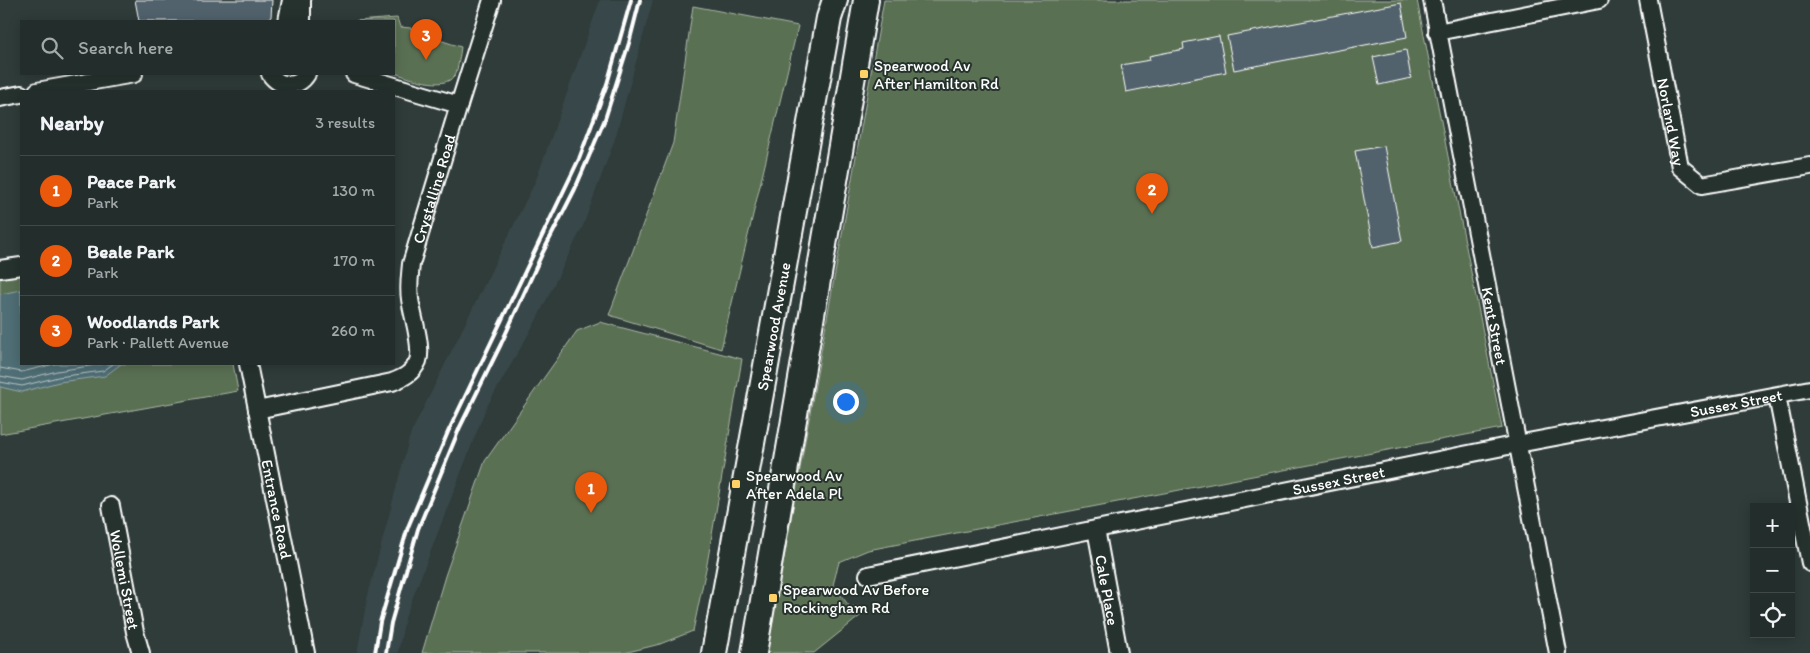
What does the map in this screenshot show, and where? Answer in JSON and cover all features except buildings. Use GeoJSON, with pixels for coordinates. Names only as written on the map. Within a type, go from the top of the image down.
{"type":"FeatureCollection","features":[{"type":"Feature","properties":{"kind":"main road","name":"Spearwood Avenue"},"geometry":{"type":"LineString","coordinates":[[714,653],[829,18],[835,0]]}},
{"type":"Feature","properties":{"kind":"main road"},"geometry":{"type":"LineString","coordinates":[[754,653],[866,0]]}},
{"type":"Feature","properties":{"kind":"street"},"geometry":{"type":"LineString","coordinates":[[287,20],[291,0]]}},
{"type":"Feature","properties":{"kind":"street"},"geometry":{"type":"LineString","coordinates":[[302,0],[302,20]]}},
{"type":"Feature","properties":{"kind":"street","name":"Crystalline Road"},"geometry":{"type":"LineString","coordinates":[[257,410],[392,382],[405,377],[413,370],[418,360],[420,349],[410,297],[409,280],[411,264],[492,0]]}},
{"type":"Feature","properties":{"kind":"street","name":"Kent Street"},"geometry":{"type":"LineString","coordinates":[[1432,0],[1518,444],[1556,653]]}},
{"type":"Feature","properties":{"kind":"street"},"geometry":{"type":"LineString","coordinates":[[1437,32],[1598,0]]}},
{"type":"Feature","properties":{"kind":"street","name":"Norland Way"},"geometry":{"type":"LineString","coordinates":[[1648,0],[1680,167],[1702,184],[1810,166]]}},
{"type":"Feature","properties":{"kind":"street"},"geometry":{"type":"LineString","coordinates":[[44,90],[128,75]]}},
{"type":"Feature","properties":{"kind":"street"},"geometry":{"type":"LineString","coordinates":[[273,81],[286,85],[320,75]]}},
{"type":"Feature","properties":{"kind":"street"},"geometry":{"type":"LineString","coordinates":[[357,75],[459,105]]}},
{"type":"Feature","properties":{"kind":"street"},"geometry":{"type":"LineString","coordinates":[[0,98],[20,94]]}},
{"type":"Feature","properties":{"kind":"street"},"geometry":{"type":"LineString","coordinates":[[0,269],[20,266]]}},
{"type":"Feature","properties":{"kind":"street","name":"Entrance Road"},"geometry":{"type":"LineString","coordinates":[[248,365],[306,653]]}},
{"type":"Feature","properties":{"kind":"street","name":"Sussex Street"},"geometry":{"type":"LineString","coordinates":[[868,575],[1518,444],[1810,389]]}},
{"type":"Feature","properties":{"kind":"street"},"geometry":{"type":"LineString","coordinates":[[1777,396],[1810,563]]}},
{"type":"Feature","properties":{"kind":"street","name":"Wollemi Street"},"geometry":{"type":"LineString","coordinates":[[112,506],[135,632],[141,653]]}},
{"type":"Feature","properties":{"kind":"street","name":"Cale Place"},"geometry":{"type":"LineString","coordinates":[[1096,529],[1119,653]]}},
{"type":"Feature","properties":{"kind":"shaded area"},"geometry":{"type":"Polygon","coordinates":[[[600,0],[653,0],[615,139],[583,226],[536,321],[486,408],[405,618],[398,653],[357,653],[367,599],[410,435],[536,180],[600,0]]]}},
{"type":"Feature","properties":{"kind":"green space"},"geometry":{"type":"Polygon","coordinates":[[[884,0],[1417,0],[1502,428],[868,550],[839,562],[833,585],[850,607],[861,606],[865,612],[814,653],[767,653],[884,0]]]}},
{"type":"Feature","properties":{"kind":"green space"},"geometry":{"type":"Polygon","coordinates":[[[693,6],[798,26],[721,349],[609,315],[673,143],[693,6]]]}},
{"type":"Feature","properties":{"kind":"green space"},"geometry":{"type":"Polygon","coordinates":[[[397,18],[400,27],[411,28],[412,31],[461,47],[455,75],[450,80],[435,83],[395,73],[395,20],[370,20],[397,18]]]}},
{"type":"Feature","properties":{"kind":"green space"},"geometry":{"type":"Polygon","coordinates":[[[20,275],[20,365],[233,365],[238,391],[0,434],[0,279],[20,275]]]}},
{"type":"Feature","properties":{"kind":"green space"},"geometry":{"type":"Polygon","coordinates":[[[600,322],[742,359],[707,564],[693,631],[660,644],[624,653],[422,653],[445,576],[485,461],[577,331],[600,322]]]}},
{"type":"Feature","properties":{"kind":"water"},"geometry":{"type":"Polygon","coordinates":[[[20,290],[20,365],[120,365],[105,376],[59,382],[22,392],[0,387],[0,294],[20,290]]]}},
{"type":"Feature","properties":{"kind":"railway"},"geometry":{"type":"LineString","coordinates":[[375,653],[380,622],[408,527],[448,432],[579,159],[607,84],[631,0]]}},
{"type":"Feature","properties":{"kind":"railway"},"geometry":{"type":"LineString","coordinates":[[386,653],[391,623],[418,529],[460,427],[575,189],[605,119],[629,43],[640,0]]}},
{"type":"Feature","properties":{"kind":"place","name":"Woodlands Park"},"geometry":{"type":"Point","coordinates":[426,60]}},
{"type":"Feature","properties":{"kind":"place","name":"Spearwood Av After Hamilton Rd"},"geometry":{"type":"Point","coordinates":[864,74]}},
{"type":"Feature","properties":{"kind":"place","name":"Beale Park"},"geometry":{"type":"Point","coordinates":[1152,214]}},
{"type":"Feature","properties":{"kind":"place","name":"Spearwood Av After Adela Pl"},"geometry":{"type":"Point","coordinates":[736,484]}},
{"type":"Feature","properties":{"kind":"place","name":"Peace Park"},"geometry":{"type":"Point","coordinates":[591,513]}},
{"type":"Feature","properties":{"kind":"place","name":"Spearwood Av Before Rockingham Rd"},"geometry":{"type":"Point","coordinates":[773,598]}}]}
